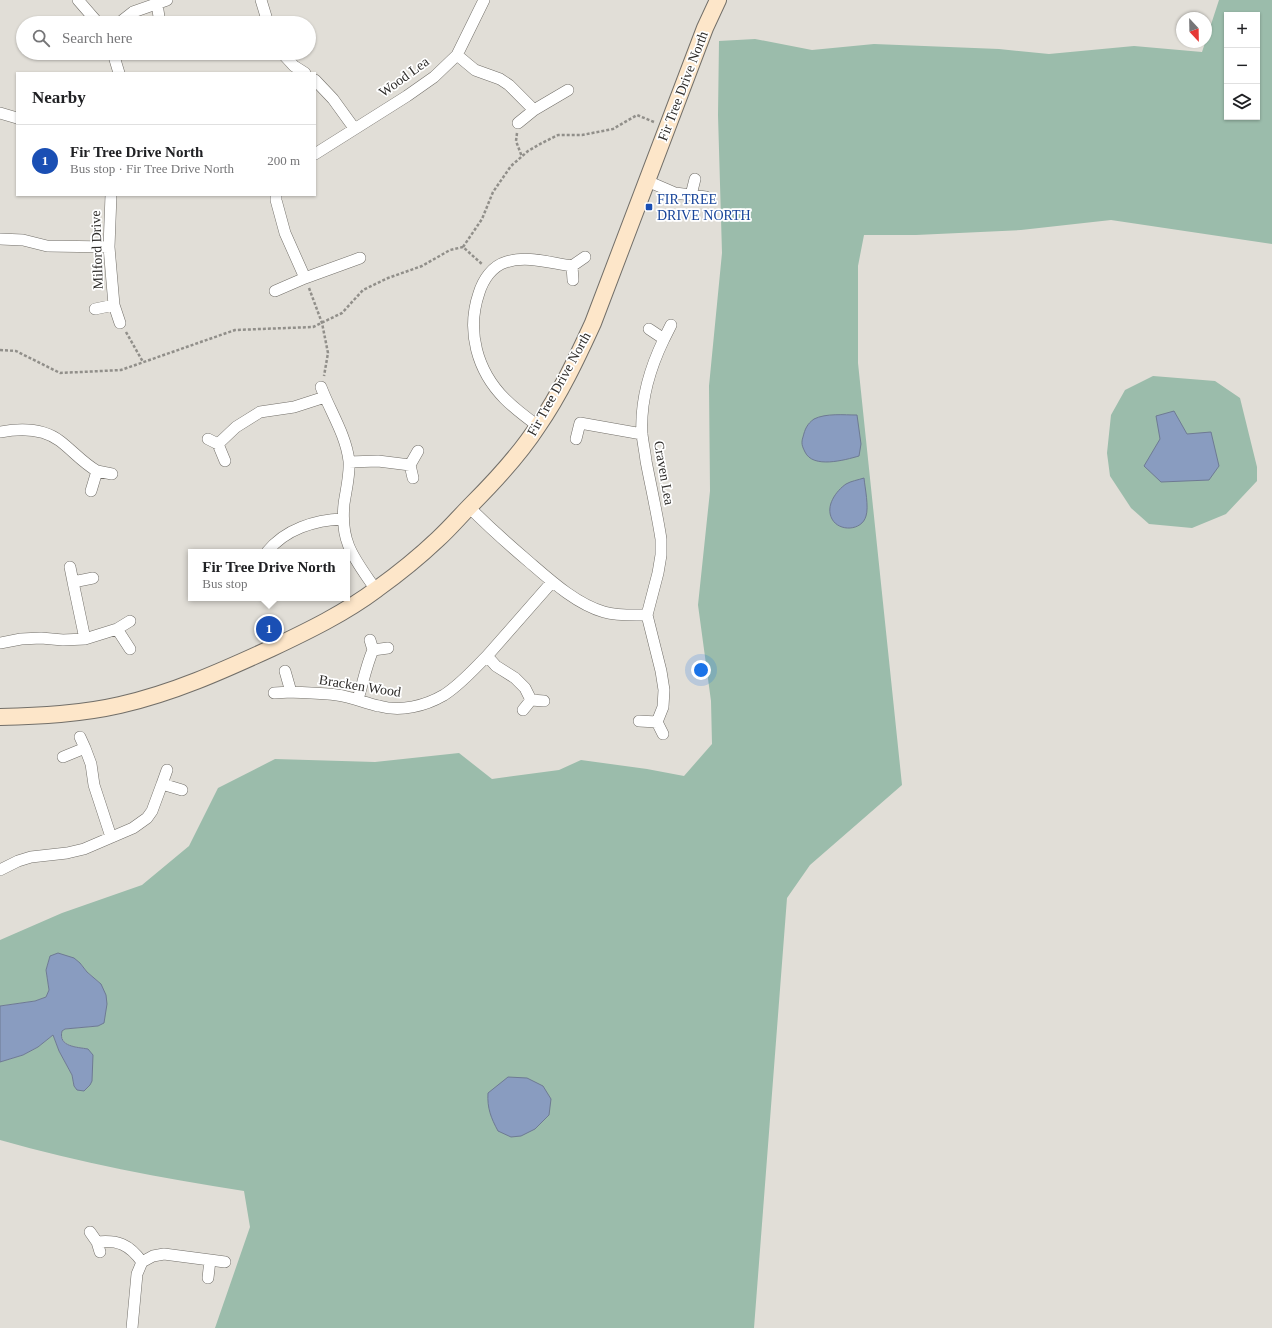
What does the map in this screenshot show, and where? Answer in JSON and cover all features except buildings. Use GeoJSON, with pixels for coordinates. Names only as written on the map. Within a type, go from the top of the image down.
{"type":"FeatureCollection","features":[{"type":"Feature","properties":{"kind":"street"},"geometry":{"type":"LineString","coordinates":[[78,0],[92,16]]}},
{"type":"Feature","properties":{"kind":"street"},"geometry":{"type":"LineString","coordinates":[[128,16],[133,12],[168,0]]}},
{"type":"Feature","properties":{"kind":"street"},"geometry":{"type":"LineString","coordinates":[[261,0],[266,16]]}},
{"type":"Feature","properties":{"kind":"street","name":"Wood Lea"},"geometry":{"type":"LineString","coordinates":[[316,153],[354,128],[408,96],[434,77],[457,55],[484,0]]}},
{"type":"Feature","properties":{"kind":"street","name":"Fir Tree Drive North"},"geometry":{"type":"LineString","coordinates":[[0,717],[72,713],[118,706],[150,698],[188,684],[286,641],[350,608],[413,561],[438,539],[494,482],[520,450],[538,426],[564,381],[593,323],[705,28],[718,0]]}},
{"type":"Feature","properties":{"kind":"street"},"geometry":{"type":"LineString","coordinates":[[156,4],[159,16]]}},
{"type":"Feature","properties":{"kind":"street"},"geometry":{"type":"LineString","coordinates":[[457,55],[475,70],[500,79],[509,85],[534,110]]}},
{"type":"Feature","properties":{"kind":"street"},"geometry":{"type":"LineString","coordinates":[[115,60],[120,72]]}},
{"type":"Feature","properties":{"kind":"street"},"geometry":{"type":"LineString","coordinates":[[288,60],[294,66],[303,72]]}},
{"type":"Feature","properties":{"kind":"street"},"geometry":{"type":"LineString","coordinates":[[316,81],[333,99],[354,128]]}},
{"type":"Feature","properties":{"kind":"street"},"geometry":{"type":"LineString","coordinates":[[518,123],[534,110],[568,90]]}},
{"type":"Feature","properties":{"kind":"street"},"geometry":{"type":"LineString","coordinates":[[0,113],[16,118]]}},
{"type":"Feature","properties":{"kind":"street"},"geometry":{"type":"LineString","coordinates":[[691,195],[695,179]]}},
{"type":"Feature","properties":{"kind":"street"},"geometry":{"type":"LineString","coordinates":[[647,181],[675,193],[706,197]]}},
{"type":"Feature","properties":{"kind":"street","name":"Milford Drive"},"geometry":{"type":"LineString","coordinates":[[111,196],[109,247],[114,304],[120,323]]}},
{"type":"Feature","properties":{"kind":"street"},"geometry":{"type":"LineString","coordinates":[[276,196],[285,233],[306,278]]}},
{"type":"Feature","properties":{"kind":"street"},"geometry":{"type":"LineString","coordinates":[[0,239],[23,240],[47,246],[109,247]]}},
{"type":"Feature","properties":{"kind":"street"},"geometry":{"type":"LineString","coordinates":[[538,426],[505,399],[489,380],[478,356],[475,344],[473,320],[475,307],[481,286],[491,272],[504,262],[522,259],[572,266],[585,257]]}},
{"type":"Feature","properties":{"kind":"street"},"geometry":{"type":"LineString","coordinates":[[275,291],[360,258]]}},
{"type":"Feature","properties":{"kind":"street"},"geometry":{"type":"LineString","coordinates":[[572,266],[573,280]]}},
{"type":"Feature","properties":{"kind":"street","name":"Milford Drive"},"geometry":{"type":"LineString","coordinates":[[95,309],[114,304]]}},
{"type":"Feature","properties":{"kind":"street","name":"Craven Lea"},"geometry":{"type":"LineString","coordinates":[[657,722],[663,707],[664,690],[661,671],[647,615],[658,573],[661,555],[661,540],[642,434],[642,410],[645,393],[657,353],[672,325]]}},
{"type":"Feature","properties":{"kind":"street"},"geometry":{"type":"LineString","coordinates":[[649,329],[664,339]]}},
{"type":"Feature","properties":{"kind":"street"},"geometry":{"type":"LineString","coordinates":[[218,444],[236,427],[260,412],[294,407],[323,392],[344,440],[349,462],[342,519],[345,538],[349,549]]}},
{"type":"Feature","properties":{"kind":"street"},"geometry":{"type":"LineString","coordinates":[[576,439],[580,423],[642,434]]}},
{"type":"Feature","properties":{"kind":"street"},"geometry":{"type":"LineString","coordinates":[[0,432],[22,429],[36,430],[48,434],[59,440],[81,460],[97,471],[112,474]]}},
{"type":"Feature","properties":{"kind":"street"},"geometry":{"type":"LineString","coordinates":[[208,439],[218,444],[225,461]]}},
{"type":"Feature","properties":{"kind":"street"},"geometry":{"type":"LineString","coordinates":[[413,478],[410,465],[418,451]]}},
{"type":"Feature","properties":{"kind":"street"},"geometry":{"type":"LineString","coordinates":[[349,462],[378,462],[410,465]]}},
{"type":"Feature","properties":{"kind":"street"},"geometry":{"type":"LineString","coordinates":[[91,491],[97,471]]}},
{"type":"Feature","properties":{"kind":"street"},"geometry":{"type":"LineString","coordinates":[[469,507],[494,532],[552,582],[586,605],[605,612],[621,615],[647,615]]}},
{"type":"Feature","properties":{"kind":"street"},"geometry":{"type":"LineString","coordinates":[[271,549],[278,541],[302,527],[322,521],[342,519]]}},
{"type":"Feature","properties":{"kind":"street"},"geometry":{"type":"LineString","coordinates":[[350,551],[376,590]]}},
{"type":"Feature","properties":{"kind":"street"},"geometry":{"type":"LineString","coordinates":[[70,567],[86,639]]}},
{"type":"Feature","properties":{"kind":"street"},"geometry":{"type":"LineString","coordinates":[[73,582],[94,578]]}},
{"type":"Feature","properties":{"kind":"street","name":"Bracken Wood"},"geometry":{"type":"LineString","coordinates":[[274,693],[291,692],[337,695],[358,699],[380,707],[398,709],[415,707],[431,701],[458,685],[488,656],[552,582]]}},
{"type":"Feature","properties":{"kind":"street"},"geometry":{"type":"LineString","coordinates":[[0,643],[34,638],[63,640],[86,639],[118,629],[130,621]]}},
{"type":"Feature","properties":{"kind":"street"},"geometry":{"type":"LineString","coordinates":[[118,629],[130,649]]}},
{"type":"Feature","properties":{"kind":"street"},"geometry":{"type":"LineString","coordinates":[[358,699],[366,676],[372,645],[388,648]]}},
{"type":"Feature","properties":{"kind":"street"},"geometry":{"type":"LineString","coordinates":[[488,656],[496,666],[515,678],[525,688],[531,700]]}},
{"type":"Feature","properties":{"kind":"street"},"geometry":{"type":"LineString","coordinates":[[285,671],[291,692]]}},
{"type":"Feature","properties":{"kind":"street"},"geometry":{"type":"LineString","coordinates":[[531,700],[544,701]]}},
{"type":"Feature","properties":{"kind":"street"},"geometry":{"type":"LineString","coordinates":[[523,710],[531,700]]}},
{"type":"Feature","properties":{"kind":"street"},"geometry":{"type":"LineString","coordinates":[[639,720],[657,722],[663,734]]}},
{"type":"Feature","properties":{"kind":"street"},"geometry":{"type":"LineString","coordinates":[[80,737],[91,764],[94,786],[111,837]]}},
{"type":"Feature","properties":{"kind":"street"},"geometry":{"type":"LineString","coordinates":[[63,757],[85,748]]}},
{"type":"Feature","properties":{"kind":"street"},"geometry":{"type":"LineString","coordinates":[[0,870],[18,861],[31,857],[67,853],[84,849],[132,828],[147,818],[152,811],[167,770]]}},
{"type":"Feature","properties":{"kind":"street"},"geometry":{"type":"LineString","coordinates":[[162,784],[182,790]]}},
{"type":"Feature","properties":{"kind":"street"},"geometry":{"type":"LineString","coordinates":[[90,1232],[98,1247],[110,1241],[128,1247],[136,1253],[142,1262]]}},
{"type":"Feature","properties":{"kind":"street"},"geometry":{"type":"LineString","coordinates":[[132,1328],[137,1274],[142,1262],[153,1256],[164,1254],[225,1262]]}},
{"type":"Feature","properties":{"kind":"street"},"geometry":{"type":"LineString","coordinates":[[208,1278],[210,1260]]}},
{"type":"Feature","properties":{"kind":"path"},"geometry":{"type":"LineString","coordinates":[[0,350],[16,351],[60,373],[121,370],[235,330],[313,327],[342,313],[363,290],[388,278],[422,266],[450,250],[463,247],[482,220],[493,192],[511,166],[542,143],[558,135],[582,135],[613,129],[637,115],[668,127]]}},
{"type":"Feature","properties":{"kind":"path"},"geometry":{"type":"LineString","coordinates":[[518,123],[516,141],[522,157]]}},
{"type":"Feature","properties":{"kind":"path"},"geometry":{"type":"LineString","coordinates":[[463,247],[491,272]]}},
{"type":"Feature","properties":{"kind":"path"},"geometry":{"type":"LineString","coordinates":[[306,278],[322,323],[328,352],[323,392]]}},
{"type":"Feature","properties":{"kind":"path"},"geometry":{"type":"LineString","coordinates":[[120,323],[144,362]]}},
{"type":"Feature","properties":{"kind":"green space"},"geometry":{"type":"Polygon","coordinates":[[[1219,0],[1272,0],[1272,244],[1111,220],[1021,230],[916,235],[864,235],[858,266],[858,363],[902,785],[810,865],[787,898],[754,1328],[215,1328],[250,1227],[244,1191],[121,1169],[60,1156],[0,1140],[0,1062],[23,1055],[38,1047],[53,1035],[59,1051],[72,1075],[74,1086],[88,1049],[74,1047],[66,1043],[63,1040],[62,1031],[65,1029],[98,1026],[101,984],[87,972],[80,963],[50,956],[46,970],[49,990],[46,997],[35,1001],[0,1006],[0,940],[62,913],[142,885],[189,846],[218,788],[275,759],[375,762],[459,753],[492,779],[559,770],[581,760],[647,769],[684,776],[712,744],[711,701],[698,605],[710,491],[709,386],[722,253],[718,115],[719,41],[755,39],[812,50],[874,44],[999,49],[1049,54],[1134,46],[1202,52],[1203,48],[1212,48],[1212,21],[1219,0]]]}},
{"type":"Feature","properties":{"kind":"green space"},"geometry":{"type":"Polygon","coordinates":[[[1153,376],[1215,381],[1240,398],[1257,467],[1257,481],[1226,514],[1192,528],[1149,524],[1131,508],[1110,476],[1107,453],[1111,415],[1125,390],[1153,376]]]}},
{"type":"Feature","properties":{"kind":"water"},"geometry":{"type":"Polygon","coordinates":[[[1174,411],[1187,434],[1211,432],[1219,466],[1209,480],[1161,482],[1144,466],[1160,439],[1156,416],[1174,411]]]}},
{"type":"Feature","properties":{"kind":"water"},"geometry":{"type":"Polygon","coordinates":[[[829,415],[857,415],[861,444],[859,456],[838,461],[822,462],[809,457],[805,452],[802,441],[808,425],[814,419],[829,415]]]}},
{"type":"Feature","properties":{"kind":"water"},"geometry":{"type":"Polygon","coordinates":[[[864,478],[867,512],[864,521],[855,527],[845,528],[840,526],[835,523],[830,514],[831,504],[835,495],[846,484],[864,478]]]}},
{"type":"Feature","properties":{"kind":"water"},"geometry":{"type":"Polygon","coordinates":[[[58,953],[74,958],[80,963],[87,972],[101,984],[106,995],[107,1004],[104,1023],[98,1026],[65,1029],[62,1031],[63,1040],[66,1043],[74,1047],[88,1049],[93,1055],[92,1081],[84,1091],[77,1090],[74,1086],[72,1075],[59,1051],[53,1035],[38,1047],[23,1055],[0,1062],[0,1006],[35,1001],[46,997],[49,990],[46,970],[50,956],[58,953]]]}},
{"type":"Feature","properties":{"kind":"water"},"geometry":{"type":"Polygon","coordinates":[[[508,1077],[527,1078],[543,1086],[551,1099],[549,1115],[535,1129],[521,1136],[511,1137],[498,1131],[491,1117],[489,1108],[488,1093],[508,1077]]]}},
{"type":"Feature","properties":{"kind":"place","name":"FIR TREE DRIVE NORTH"},"geometry":{"type":"Point","coordinates":[649,207]}},
{"type":"Feature","properties":{"kind":"place","name":"Fir Tree Drive North"},"geometry":{"type":"Point","coordinates":[269,629]}}]}
